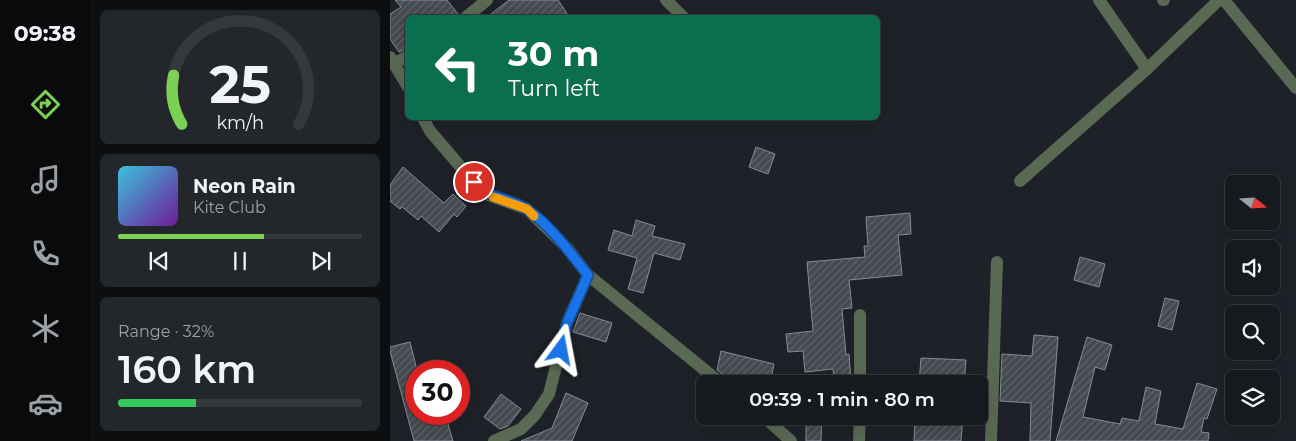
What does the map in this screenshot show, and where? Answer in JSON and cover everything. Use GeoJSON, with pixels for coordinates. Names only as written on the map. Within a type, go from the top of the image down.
{"type":"FeatureCollection","features":[{"type":"Feature","properties":{"kind":"street"},"geometry":{"type":"LineString","coordinates":[[469,15],[487,0]]}},
{"type":"Feature","properties":{"kind":"street"},"geometry":{"type":"LineString","coordinates":[[666,0],[681,15]]}},
{"type":"Feature","properties":{"kind":"street"},"geometry":{"type":"LineString","coordinates":[[1099,0],[1147,68]]}},
{"type":"Feature","properties":{"kind":"street"},"geometry":{"type":"LineString","coordinates":[[1020,181],[1147,68],[1219,0]]}},
{"type":"Feature","properties":{"kind":"street"},"geometry":{"type":"LineString","coordinates":[[1224,0],[1296,88]]}},
{"type":"Feature","properties":{"kind":"street"},"geometry":{"type":"LineString","coordinates":[[405,57],[392,60],[405,82]]}},
{"type":"Feature","properties":{"kind":"street"},"geometry":{"type":"LineString","coordinates":[[424,120],[430,131],[483,192],[527,209],[568,249],[588,275],[711,375]]}},
{"type":"Feature","properties":{"kind":"street"},"geometry":{"type":"LineString","coordinates":[[991,441],[997,262]]}},
{"type":"Feature","properties":{"kind":"street"},"geometry":{"type":"LineString","coordinates":[[494,441],[521,429],[535,415],[549,394],[567,323],[588,275]]}},
{"type":"Feature","properties":{"kind":"street"},"geometry":{"type":"LineString","coordinates":[[860,315],[860,375]]}},
{"type":"Feature","properties":{"kind":"street"},"geometry":{"type":"LineString","coordinates":[[772,425],[791,441]]}},
{"type":"Feature","properties":{"kind":"street"},"geometry":{"type":"LineString","coordinates":[[859,441],[860,425]]}},
{"type":"Feature","properties":{"kind":"building"},"geometry":{"type":"Polygon","coordinates":[[[395,0],[447,0],[458,14],[405,15],[405,49],[399,52],[390,39],[390,14],[401,7],[395,0]]]}},
{"type":"Feature","properties":{"kind":"building"},"geometry":{"type":"Polygon","coordinates":[[[509,0],[558,0],[568,15],[490,15],[509,0]]]}},
{"type":"Feature","properties":{"kind":"building"},"geometry":{"type":"Polygon","coordinates":[[[756,147],[775,154],[768,174],[749,167],[756,147]]]}},
{"type":"Feature","properties":{"kind":"building"},"geometry":{"type":"Polygon","coordinates":[[[403,167],[444,203],[453,194],[466,206],[457,217],[454,214],[439,232],[421,216],[418,220],[402,207],[400,209],[390,201],[390,185],[403,167]]]}},
{"type":"Feature","properties":{"kind":"building"},"geometry":{"type":"Polygon","coordinates":[[[910,213],[911,234],[898,235],[902,275],[849,280],[852,308],[842,309],[846,355],[849,354],[851,375],[833,375],[833,369],[805,372],[803,351],[788,352],[786,334],[813,331],[807,262],[865,257],[864,246],[868,246],[866,217],[910,213]]]}},
{"type":"Feature","properties":{"kind":"building"},"geometry":{"type":"Polygon","coordinates":[[[636,220],[655,226],[652,236],[685,244],[680,260],[654,253],[643,293],[628,289],[637,258],[608,250],[614,230],[632,236],[636,220]]]}},
{"type":"Feature","properties":{"kind":"building"},"geometry":{"type":"Polygon","coordinates":[[[1080,257],[1105,264],[1099,287],[1074,280],[1080,257]]]}},
{"type":"Feature","properties":{"kind":"building"},"geometry":{"type":"Polygon","coordinates":[[[1165,298],[1179,301],[1172,330],[1158,326],[1165,298]]]}},
{"type":"Feature","properties":{"kind":"building"},"geometry":{"type":"Polygon","coordinates":[[[580,313],[612,323],[606,342],[573,332],[580,313]]]}},
{"type":"Feature","properties":{"kind":"building"},"geometry":{"type":"Polygon","coordinates":[[[1034,335],[1058,337],[1050,441],[1030,441],[1031,403],[1000,401],[1002,354],[1032,356],[1034,335]]]}},
{"type":"Feature","properties":{"kind":"building"},"geometry":{"type":"Polygon","coordinates":[[[1087,337],[1112,345],[1105,370],[1095,367],[1083,417],[1120,424],[1122,418],[1139,421],[1146,387],[1161,391],[1155,424],[1183,429],[1197,383],[1217,389],[1207,419],[1204,418],[1201,432],[1209,433],[1208,441],[1056,441],[1087,337]]]}},
{"type":"Feature","properties":{"kind":"building"},"geometry":{"type":"Polygon","coordinates":[[[410,342],[414,360],[405,360],[405,407],[390,351],[390,347],[410,342]]]}},
{"type":"Feature","properties":{"kind":"building"},"geometry":{"type":"Polygon","coordinates":[[[721,351],[774,364],[772,375],[724,375],[717,370],[721,351]]]}},
{"type":"Feature","properties":{"kind":"building"},"geometry":{"type":"Polygon","coordinates":[[[921,358],[966,360],[965,375],[920,375],[921,358]]]}},
{"type":"Feature","properties":{"kind":"building"},"geometry":{"type":"Polygon","coordinates":[[[566,393],[588,403],[572,441],[521,441],[552,428],[566,393]]]}},
{"type":"Feature","properties":{"kind":"building"},"geometry":{"type":"Polygon","coordinates":[[[501,394],[521,409],[508,426],[500,429],[484,417],[501,394]]]}},
{"type":"Feature","properties":{"kind":"building"},"geometry":{"type":"Polygon","coordinates":[[[410,425],[448,425],[453,441],[414,441],[410,425]]]}},
{"type":"Feature","properties":{"kind":"building"},"geometry":{"type":"Polygon","coordinates":[[[806,425],[822,425],[821,441],[806,441],[806,425]]]}},
{"type":"Feature","properties":{"kind":"building"},"geometry":{"type":"Polygon","coordinates":[[[915,425],[962,425],[961,441],[914,441],[915,425]]]}},
{"type":"Feature","properties":{"kind":"slow traffic"},"geometry":{"type":"LineString","coordinates":[[493,197],[527,209],[534,216]]}},
{"type":"Feature","properties":{"kind":"route"},"geometry":{"type":"LineString","coordinates":[[474,182],[483,192],[527,209],[568,249],[588,275],[567,323],[561,350]]}}]}
